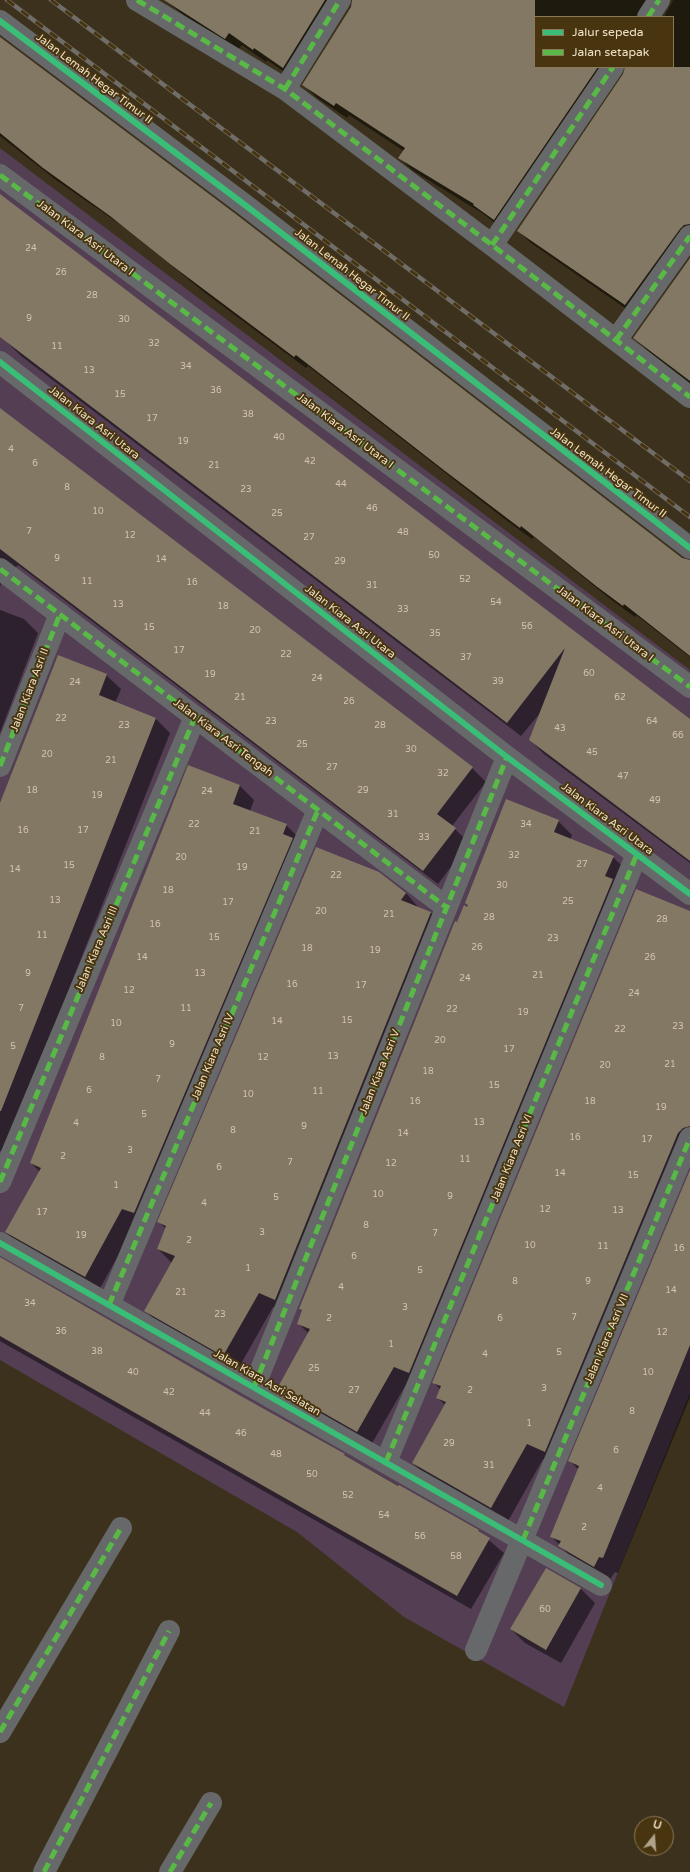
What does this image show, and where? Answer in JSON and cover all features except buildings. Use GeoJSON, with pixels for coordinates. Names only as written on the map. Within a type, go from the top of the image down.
{"type":"FeatureCollection","features":[{"type":"Feature","properties":{"kind":"street"},"geometry":{"type":"LineString","coordinates":[[137,0],[285,89],[690,397]]}},
{"type":"Feature","properties":{"kind":"street"},"geometry":{"type":"LineString","coordinates":[[285,89],[340,0]]}},
{"type":"Feature","properties":{"kind":"street"},"geometry":{"type":"LineString","coordinates":[[649,16],[660,0]]}},
{"type":"Feature","properties":{"kind":"street","name":"Jalan Lemah Hegar Timur II"},"geometry":{"type":"LineString","coordinates":[[0,21],[245,205],[690,548]]}},
{"type":"Feature","properties":{"kind":"street"},"geometry":{"type":"LineString","coordinates":[[492,245],[612,68]]}},
{"type":"Feature","properties":{"kind":"street","name":"Jalan Kiara Asri Utara I"},"geometry":{"type":"LineString","coordinates":[[0,175],[690,687]]}},
{"type":"Feature","properties":{"kind":"street"},"geometry":{"type":"LineString","coordinates":[[616,340],[690,236]]}},
{"type":"Feature","properties":{"kind":"street","name":"Jalan Kiara Asri Utara"},"geometry":{"type":"LineString","coordinates":[[0,362],[507,757],[690,894]]}},
{"type":"Feature","properties":{"kind":"street","name":"Jalan Kiara Asri Tengah"},"geometry":{"type":"LineString","coordinates":[[0,569],[446,908]]}},
{"type":"Feature","properties":{"kind":"street","name":"Jalan Kiara Asri II"},"geometry":{"type":"LineString","coordinates":[[0,766],[60,614]]}},
{"type":"Feature","properties":{"kind":"street","name":"Jalan Kiara Asri III"},"geometry":{"type":"LineString","coordinates":[[0,1182],[195,716]]}},
{"type":"Feature","properties":{"kind":"street","name":"Jalan Kiara Asri V"},"geometry":{"type":"LineString","coordinates":[[254,1387],[507,757]]}},
{"type":"Feature","properties":{"kind":"street","name":"Jalan Kiara Asri IV"},"geometry":{"type":"LineString","coordinates":[[109,1305],[318,810]]}},
{"type":"Feature","properties":{"kind":"street","name":"Jalan Kiara Asri VI"},"geometry":{"type":"LineString","coordinates":[[386,1462],[637,854]]}},
{"type":"Feature","properties":{"kind":"street","name":"Jalan Kiara Asri VII"},"geometry":{"type":"LineString","coordinates":[[476,1650],[690,1138]]}},
{"type":"Feature","properties":{"kind":"street","name":"Jalan Kiara Asri Selatan"},"geometry":{"type":"LineString","coordinates":[[0,1243],[601,1585]]}},
{"type":"Feature","properties":{"kind":"street"},"geometry":{"type":"LineString","coordinates":[[0,1732],[121,1528]]}},
{"type":"Feature","properties":{"kind":"street"},"geometry":{"type":"LineString","coordinates":[[44,1872],[169,1631]]}},
{"type":"Feature","properties":{"kind":"street"},"geometry":{"type":"LineString","coordinates":[[170,1872],[211,1803]]}},
{"type":"Feature","properties":{"kind":"shaded area"},"geometry":{"type":"Polygon","coordinates":[[[0,148],[690,670],[690,1393],[564,1707],[404,1617],[297,1532],[0,1360],[0,148]]]}},
{"type":"Feature","properties":{"kind":"railway"},"geometry":{"type":"LineString","coordinates":[[7,0],[690,517]]}},
{"type":"Feature","properties":{"kind":"railway"},"geometry":{"type":"LineString","coordinates":[[51,0],[690,481]]}},
{"type":"Feature","properties":{"kind":"marked path"},"geometry":{"type":"LineString","coordinates":[[137,0],[285,89],[690,397]]}},
{"type":"Feature","properties":{"kind":"marked path"},"geometry":{"type":"LineString","coordinates":[[285,89],[340,0]]}},
{"type":"Feature","properties":{"kind":"marked path"},"geometry":{"type":"LineString","coordinates":[[649,16],[659,0]]}},
{"type":"Feature","properties":{"kind":"marked path"},"geometry":{"type":"LineString","coordinates":[[492,245],[612,68]]}},
{"type":"Feature","properties":{"kind":"marked path"},"geometry":{"type":"LineString","coordinates":[[0,175],[690,687]]}},
{"type":"Feature","properties":{"kind":"marked path"},"geometry":{"type":"LineString","coordinates":[[616,340],[690,236]]}},
{"type":"Feature","properties":{"kind":"marked path"},"geometry":{"type":"LineString","coordinates":[[0,569],[446,907]]}},
{"type":"Feature","properties":{"kind":"marked path"},"geometry":{"type":"LineString","coordinates":[[0,766],[60,614]]}},
{"type":"Feature","properties":{"kind":"marked path"},"geometry":{"type":"LineString","coordinates":[[0,1182],[195,717]]}},
{"type":"Feature","properties":{"kind":"marked path"},"geometry":{"type":"LineString","coordinates":[[254,1387],[507,757]]}},
{"type":"Feature","properties":{"kind":"marked path"},"geometry":{"type":"LineString","coordinates":[[109,1305],[318,810]]}},
{"type":"Feature","properties":{"kind":"marked path"},"geometry":{"type":"LineString","coordinates":[[386,1462],[637,854]]}},
{"type":"Feature","properties":{"kind":"marked path"},"geometry":{"type":"LineString","coordinates":[[523,1540],[690,1138]]}},
{"type":"Feature","properties":{"kind":"marked path"},"geometry":{"type":"LineString","coordinates":[[0,1732],[121,1528]]}},
{"type":"Feature","properties":{"kind":"marked path"},"geometry":{"type":"LineString","coordinates":[[44,1872],[169,1631]]}},
{"type":"Feature","properties":{"kind":"marked path"},"geometry":{"type":"LineString","coordinates":[[170,1872],[211,1803]]}},
{"type":"Feature","properties":{"kind":"cycle path"},"geometry":{"type":"LineString","coordinates":[[0,21],[245,205],[690,548]]}},
{"type":"Feature","properties":{"kind":"cycle path"},"geometry":{"type":"LineString","coordinates":[[0,362],[507,757],[690,894]]}},
{"type":"Feature","properties":{"kind":"cycle path"},"geometry":{"type":"LineString","coordinates":[[0,1243],[601,1585]]}}]}
